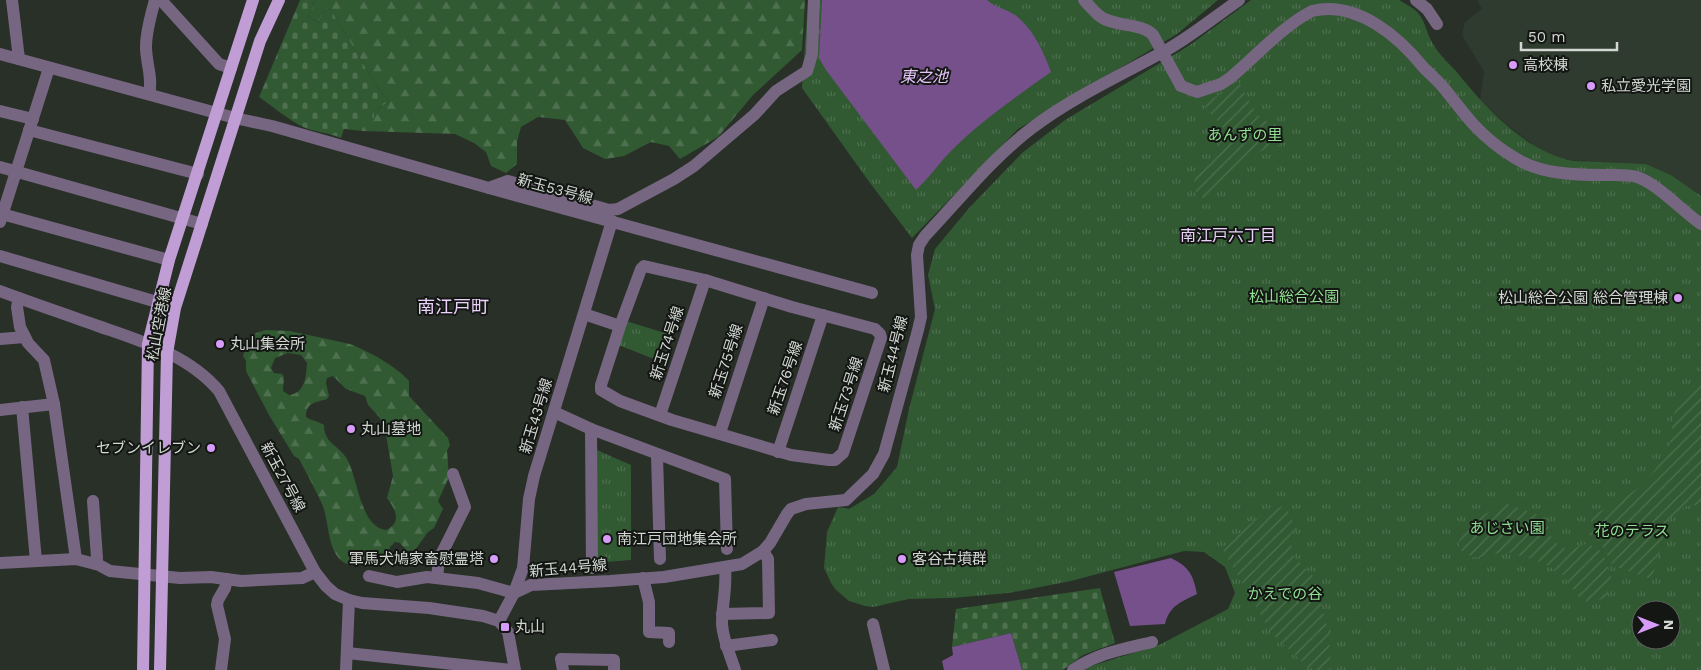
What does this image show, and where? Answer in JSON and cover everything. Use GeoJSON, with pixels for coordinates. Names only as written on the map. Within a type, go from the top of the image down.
{"type":"FeatureCollection","features":[{"type":"Feature","properties":{"kind":"main road","name":"松山空港線"},"geometry":{"type":"LineString","coordinates":[[143,670],[148,344],[169,260],[253,0]]}},
{"type":"Feature","properties":{"kind":"main road","name":"松山空港線"},"geometry":{"type":"LineString","coordinates":[[160,670],[167,353],[176,308],[235,118],[260,41],[279,0]]}},
{"type":"Feature","properties":{"kind":"street"},"geometry":{"type":"LineString","coordinates":[[12,0],[19,59]]}},
{"type":"Feature","properties":{"kind":"street"},"geometry":{"type":"LineString","coordinates":[[149,94],[152,85],[148,64],[147,35],[155,0]]}},
{"type":"Feature","properties":{"kind":"street"},"geometry":{"type":"LineString","coordinates":[[161,0],[219,64],[231,68]]}},
{"type":"Feature","properties":{"kind":"street"},"geometry":{"type":"LineString","coordinates":[[489,188],[508,181],[609,210],[618,209],[674,179],[694,166],[754,115],[776,90],[807,71],[812,54],[814,0]]}},
{"type":"Feature","properties":{"kind":"street"},"geometry":{"type":"LineString","coordinates":[[1084,0],[1101,17],[1123,26],[1145,29],[1152,34],[1182,86],[1197,92],[1221,84],[1230,78],[1292,24],[1320,8],[1339,5],[1364,12],[1386,27],[1414,55],[1491,142],[1517,159],[1542,169],[1574,175],[1624,175],[1638,177],[1655,186],[1701,224]]}},
{"type":"Feature","properties":{"kind":"street","name":"新玉44号線"},"geometry":{"type":"LineString","coordinates":[[514,592],[531,585],[643,578],[725,568],[742,564],[762,551],[770,543],[791,509],[806,504],[843,504],[873,474],[884,454],[920,317],[917,266],[919,246],[932,228],[980,175],[1032,127],[1101,84],[1118,77],[1171,47],[1238,0]]}},
{"type":"Feature","properties":{"kind":"street"},"geometry":{"type":"LineString","coordinates":[[1416,0],[1427,9],[1438,24]]}},
{"type":"Feature","properties":{"kind":"street","name":"新玉53号線"},"geometry":{"type":"LineString","coordinates":[[0,54],[235,118],[272,126],[489,188],[872,293]]}},
{"type":"Feature","properties":{"kind":"street"},"geometry":{"type":"LineString","coordinates":[[49,68],[1,218],[169,260]]}},
{"type":"Feature","properties":{"kind":"street"},"geometry":{"type":"LineString","coordinates":[[0,111],[31,125],[198,174]]}},
{"type":"Feature","properties":{"kind":"street"},"geometry":{"type":"LineString","coordinates":[[0,167],[202,224]]}},
{"type":"Feature","properties":{"kind":"street","name":"新玉43号線"},"geometry":{"type":"LineString","coordinates":[[500,621],[524,568],[534,476],[612,221]]}},
{"type":"Feature","properties":{"kind":"street"},"geometry":{"type":"LineString","coordinates":[[0,256],[157,302]]}},
{"type":"Feature","properties":{"kind":"street","name":"新玉73号線"},"geometry":{"type":"LineString","coordinates":[[644,266],[705,280],[878,331],[881,338],[843,453],[835,460],[778,452],[620,401],[601,390],[620,326],[641,269],[644,266]]}},
{"type":"Feature","properties":{"kind":"street","name":"新玉74号線"},"geometry":{"type":"LineString","coordinates":[[660,415],[705,280]]}},
{"type":"Feature","properties":{"kind":"street","name":"新玉27号線"},"geometry":{"type":"LineString","coordinates":[[0,291],[148,344],[192,366],[210,380],[219,390],[315,572],[335,594],[362,603],[429,608],[482,616],[500,621]]}},
{"type":"Feature","properties":{"kind":"street"},"geometry":{"type":"LineString","coordinates":[[19,298],[17,318],[24,337],[44,360],[54,404],[76,559]]}},
{"type":"Feature","properties":{"kind":"street","name":"新玉75号線"},"geometry":{"type":"LineString","coordinates":[[720,433],[764,298]]}},
{"type":"Feature","properties":{"kind":"street"},"geometry":{"type":"LineString","coordinates":[[584,314],[620,326]]}},
{"type":"Feature","properties":{"kind":"street","name":"新玉76号線"},"geometry":{"type":"LineString","coordinates":[[778,452],[823,315]]}},
{"type":"Feature","properties":{"kind":"street"},"geometry":{"type":"LineString","coordinates":[[0,339],[24,337]]}},
{"type":"Feature","properties":{"kind":"street"},"geometry":{"type":"LineString","coordinates":[[0,410],[54,404]]}},
{"type":"Feature","properties":{"kind":"street"},"geometry":{"type":"LineString","coordinates":[[22,407],[36,561]]}},
{"type":"Feature","properties":{"kind":"street"},"geometry":{"type":"LineString","coordinates":[[554,412],[657,455],[725,479],[726,549]]}},
{"type":"Feature","properties":{"kind":"street"},"geometry":{"type":"LineString","coordinates":[[591,429],[592,568]]}},
{"type":"Feature","properties":{"kind":"street"},"geometry":{"type":"LineString","coordinates":[[657,455],[660,558]]}},
{"type":"Feature","properties":{"kind":"street"},"geometry":{"type":"LineString","coordinates":[[437,578],[439,559],[465,507],[453,474]]}},
{"type":"Feature","properties":{"kind":"street"},"geometry":{"type":"LineString","coordinates":[[92,502],[96,564]]}},
{"type":"Feature","properties":{"kind":"street"},"geometry":{"type":"LineString","coordinates":[[722,614],[769,614],[768,559],[762,551]]}},
{"type":"Feature","properties":{"kind":"street"},"geometry":{"type":"LineString","coordinates":[[0,563],[76,559],[96,564],[110,571],[241,580],[302,578],[315,572]]}},
{"type":"Feature","properties":{"kind":"street"},"geometry":{"type":"LineString","coordinates":[[725,568],[726,585],[722,614],[723,635],[734,670]]}},
{"type":"Feature","properties":{"kind":"street"},"geometry":{"type":"LineString","coordinates":[[369,576],[396,582],[418,577],[437,578],[478,583],[514,592]]}},
{"type":"Feature","properties":{"kind":"street"},"geometry":{"type":"LineString","coordinates":[[643,578],[649,602],[649,632],[669,633],[669,642]]}},
{"type":"Feature","properties":{"kind":"street"},"geometry":{"type":"LineString","coordinates":[[221,670],[225,639],[217,605],[225,588],[226,579]]}},
{"type":"Feature","properties":{"kind":"street"},"geometry":{"type":"LineString","coordinates":[[346,670],[349,600]]}},
{"type":"Feature","properties":{"kind":"street"},"geometry":{"type":"LineString","coordinates":[[347,653],[513,670],[508,632],[500,621]]}},
{"type":"Feature","properties":{"kind":"street"},"geometry":{"type":"LineString","coordinates":[[872,624],[884,670]]}},
{"type":"Feature","properties":{"kind":"street"},"geometry":{"type":"LineString","coordinates":[[726,646],[772,640]]}},
{"type":"Feature","properties":{"kind":"street"},"geometry":{"type":"LineString","coordinates":[[1073,670],[1089,660],[1108,652],[1152,642]]}},
{"type":"Feature","properties":{"kind":"street"},"geometry":{"type":"LineString","coordinates":[[563,670],[561,658],[614,660],[614,670]]}},
{"type":"Feature","properties":{"kind":"shaded area","name":"私立愛光学園"},"geometry":{"type":"Polygon","coordinates":[[[1477,0],[1701,0],[1701,196],[1671,175],[1646,164],[1596,163],[1563,159],[1539,149],[1506,124],[1480,101],[1484,72],[1462,35],[1465,22],[1482,9],[1477,0]]]}},
{"type":"Feature","properties":{"kind":"green space"},"geometry":{"type":"Polygon","coordinates":[[[300,0],[315,0],[308,16],[318,23],[326,8],[331,10],[377,87],[389,101],[374,112],[374,118],[362,119],[362,131],[344,129],[341,138],[309,129],[294,122],[259,97],[300,0]]]}},
{"type":"Feature","properties":{"kind":"green space"},"geometry":{"type":"Polygon","coordinates":[[[315,0],[805,0],[802,50],[753,95],[718,137],[680,159],[669,146],[651,142],[624,156],[605,159],[583,148],[565,120],[538,117],[521,127],[517,142],[517,164],[506,173],[491,166],[486,152],[474,143],[455,134],[362,131],[362,118],[389,101],[377,87],[331,10],[326,8],[318,23],[308,16],[315,0]]]}},
{"type":"Feature","properties":{"kind":"green space"},"geometry":{"type":"Polygon","coordinates":[[[808,0],[1218,0],[1177,34],[1018,129],[912,238],[802,88],[808,0]]]}},
{"type":"Feature","properties":{"kind":"green space","name":"松山総合公園"},"geometry":{"type":"Polygon","coordinates":[[[1251,0],[1399,0],[1418,13],[1437,51],[1479,99],[1507,126],[1523,138],[1556,156],[1574,161],[1646,164],[1671,175],[1701,196],[1701,670],[1085,670],[1088,667],[1159,645],[1228,609],[1235,593],[1225,567],[1204,552],[1184,551],[1071,581],[1009,593],[952,598],[909,599],[873,607],[849,601],[836,590],[824,568],[827,532],[838,507],[849,509],[874,494],[897,467],[909,409],[935,309],[928,275],[935,249],[969,208],[1022,153],[1065,120],[1190,45],[1251,0]]]}},
{"type":"Feature","properties":{"kind":"green space","name":"あんずの里"},"geometry":{"type":"Polygon","coordinates":[[[1238,81],[1257,114],[1279,128],[1282,140],[1278,145],[1263,150],[1245,162],[1204,199],[1193,189],[1195,174],[1218,150],[1223,127],[1202,104],[1221,94],[1238,81]]]}},
{"type":"Feature","properties":{"kind":"green space"},"geometry":{"type":"Polygon","coordinates":[[[626,321],[668,334],[659,361],[616,344],[626,321]]]}},
{"type":"Feature","properties":{"kind":"green space"},"geometry":{"type":"Polygon","coordinates":[[[266,330],[290,331],[350,344],[381,360],[397,370],[409,381],[409,396],[448,438],[450,445],[447,451],[449,477],[438,501],[443,509],[434,528],[428,532],[415,550],[407,551],[400,543],[395,542],[390,547],[389,555],[385,560],[369,560],[353,565],[340,560],[335,553],[325,511],[317,493],[299,459],[294,456],[269,415],[246,371],[246,361],[243,356],[249,338],[266,330]],[[288,353],[275,358],[271,368],[274,373],[282,374],[284,377],[283,391],[289,395],[294,394],[304,384],[307,363],[301,355],[288,353]],[[333,376],[327,378],[326,383],[329,396],[327,399],[315,402],[309,406],[306,417],[324,425],[326,436],[344,454],[351,467],[361,500],[370,520],[377,527],[386,530],[394,524],[396,516],[387,498],[393,476],[385,429],[380,418],[368,405],[365,396],[346,389],[333,376]]]}},
{"type":"Feature","properties":{"kind":"green space","name":"花のテラス"},"geometry":{"type":"Polygon","coordinates":[[[1701,378],[1701,505],[1686,506],[1666,522],[1658,560],[1651,579],[1613,566],[1600,542],[1589,535],[1592,516],[1621,500],[1645,483],[1668,452],[1676,405],[1701,378]]]}},
{"type":"Feature","properties":{"kind":"green space"},"geometry":{"type":"Polygon","coordinates":[[[590,447],[631,465],[631,560],[593,563],[590,447]]]}},
{"type":"Feature","properties":{"kind":"green space","name":"あじさい園"},"geometry":{"type":"Polygon","coordinates":[[[1505,503],[1547,518],[1552,538],[1559,545],[1570,550],[1588,543],[1603,553],[1612,580],[1605,598],[1589,603],[1580,598],[1561,573],[1543,563],[1505,551],[1486,557],[1472,557],[1459,549],[1460,532],[1469,523],[1505,503]]]}},
{"type":"Feature","properties":{"kind":"green space","name":"かえでの谷"},"geometry":{"type":"Polygon","coordinates":[[[1285,505],[1297,530],[1290,535],[1293,556],[1314,577],[1329,634],[1331,670],[1315,670],[1308,667],[1271,633],[1222,548],[1261,515],[1285,505]]]}},
{"type":"Feature","properties":{"kind":"green space"},"geometry":{"type":"Polygon","coordinates":[[[1100,588],[1115,643],[1083,655],[1063,670],[1022,670],[1011,633],[952,647],[956,609],[1100,588]]]}},
{"type":"Feature","properties":{"kind":"water","name":"東之池"},"geometry":{"type":"Polygon","coordinates":[[[822,0],[987,0],[1015,15],[1027,26],[1041,48],[1051,72],[975,129],[952,150],[916,190],[819,58],[822,0]]]}},
{"type":"Feature","properties":{"kind":"water"},"geometry":{"type":"Polygon","coordinates":[[[1171,558],[1189,572],[1194,581],[1197,594],[1173,608],[1165,624],[1130,626],[1114,572],[1171,558]]]}},
{"type":"Feature","properties":{"kind":"water"},"geometry":{"type":"Polygon","coordinates":[[[1011,633],[1022,670],[944,670],[942,661],[953,655],[952,647],[1011,633]]]}},
{"type":"Feature","properties":{"kind":"place","name":"高校棟"},"geometry":{"type":"Point","coordinates":[1513,65]}},
{"type":"Feature","properties":{"kind":"place","name":"私立愛光学園"},"geometry":{"type":"Point","coordinates":[1591,86]}},
{"type":"Feature","properties":{"kind":"place","name":"松山総合公園 総合管理棟"},"geometry":{"type":"Point","coordinates":[1678,298]}},
{"type":"Feature","properties":{"kind":"place","name":"丸山集会所"},"geometry":{"type":"Point","coordinates":[220,344]}},
{"type":"Feature","properties":{"kind":"place","name":"丸山墓地"},"geometry":{"type":"Point","coordinates":[351,429]}},
{"type":"Feature","properties":{"kind":"place","name":"セブンイレブン"},"geometry":{"type":"Point","coordinates":[211,448]}},
{"type":"Feature","properties":{"kind":"place","name":"南江戸団地集会所"},"geometry":{"type":"Point","coordinates":[607,539]}},
{"type":"Feature","properties":{"kind":"place","name":"軍馬犬鳩家畜慰霊塔"},"geometry":{"type":"Point","coordinates":[494,559]}},
{"type":"Feature","properties":{"kind":"place","name":"客谷古墳群"},"geometry":{"type":"Point","coordinates":[902,559]}},
{"type":"Feature","properties":{"kind":"place","name":"丸山"},"geometry":{"type":"Point","coordinates":[505,627]}},
{"type":"Feature","properties":{"kind":"district","name":"南江戸六丁目"},"geometry":{"type":"Point","coordinates":[1228,235]}},
{"type":"Feature","properties":{"kind":"district","name":"南江戸町"},"geometry":{"type":"Point","coordinates":[453,306]}}]}
